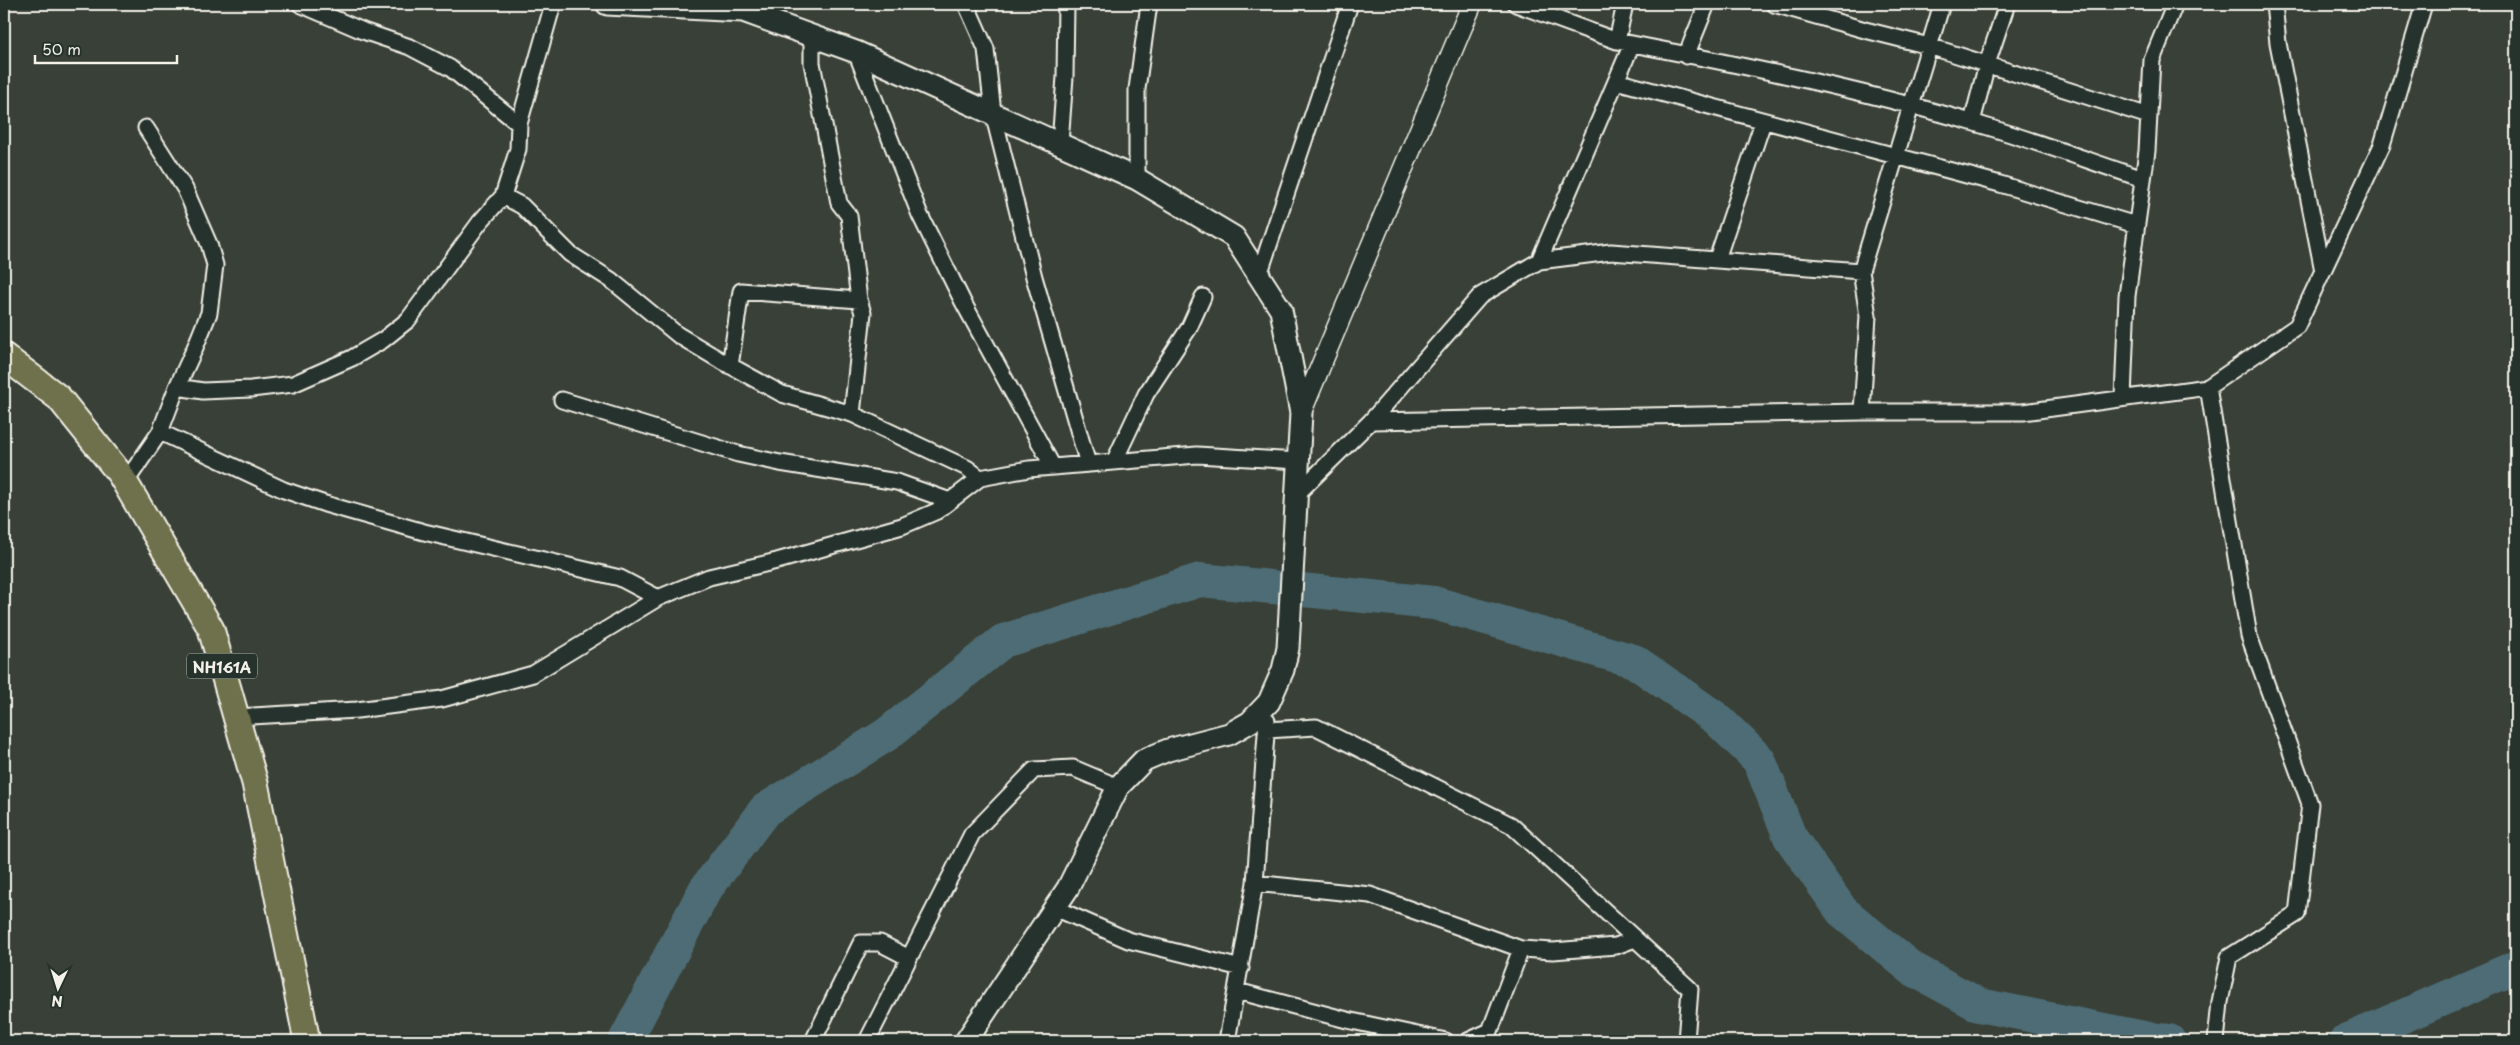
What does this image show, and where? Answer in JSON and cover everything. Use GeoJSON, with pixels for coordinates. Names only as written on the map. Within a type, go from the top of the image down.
{"type":"FeatureCollection","features":[{"type":"Feature","properties":{"kind":"highway","name":"NH161A"},"geometry":{"type":"LineString","coordinates":[[4,356],[58,398],[125,483],[211,629],[255,784],[307,1041]]}},
{"type":"Feature","properties":{"kind":"main road"},"geometry":{"type":"LineString","coordinates":[[606,4],[743,10],[812,38],[856,52],[1060,143],[1138,179],[1234,237],[1281,310],[1301,413],[1288,648],[1283,670],[1269,702],[1250,722],[1229,734],[1168,750],[1144,760],[1118,787],[1068,888],[966,1041]]}},
{"type":"Feature","properties":{"kind":"street"},"geometry":{"type":"LineString","coordinates":[[300,4],[363,31],[410,47],[450,68],[519,124]]}},
{"type":"Feature","properties":{"kind":"street"},"geometry":{"type":"LineString","coordinates":[[177,388],[204,391],[251,390],[293,384],[352,358],[383,340],[408,320],[480,222],[503,196],[518,149],[519,124],[553,4]]}},
{"type":"Feature","properties":{"kind":"street"},"geometry":{"type":"LineString","coordinates":[[966,4],[986,49],[993,113],[1034,277],[1088,464]]}},
{"type":"Feature","properties":{"kind":"street"},"geometry":{"type":"LineString","coordinates":[[1060,143],[1065,77],[1066,4]]}},
{"type":"Feature","properties":{"kind":"street"},"geometry":{"type":"LineString","coordinates":[[1138,179],[1137,89],[1150,4]]}},
{"type":"Feature","properties":{"kind":"street"},"geometry":{"type":"LineString","coordinates":[[1259,275],[1350,4]]}},
{"type":"Feature","properties":{"kind":"street"},"geometry":{"type":"LineString","coordinates":[[1301,413],[1472,4]]}},
{"type":"Feature","properties":{"kind":"street"},"geometry":{"type":"LineString","coordinates":[[1516,4],[1624,42],[1686,56],[1778,72],[1972,122],[2143,179]]}},
{"type":"Feature","properties":{"kind":"street"},"geometry":{"type":"LineString","coordinates":[[1539,262],[1616,81],[1624,42],[1625,4]]}},
{"type":"Feature","properties":{"kind":"street"},"geometry":{"type":"LineString","coordinates":[[1686,56],[1707,4]]}},
{"type":"Feature","properties":{"kind":"street"},"geometry":{"type":"LineString","coordinates":[[1774,4],[1822,10],[2149,116]]}},
{"type":"Feature","properties":{"kind":"street"},"geometry":{"type":"LineString","coordinates":[[1862,412],[1868,316],[1861,271],[1942,4]]}},
{"type":"Feature","properties":{"kind":"street"},"geometry":{"type":"LineString","coordinates":[[1972,122],[1987,64],[2007,4]]}},
{"type":"Feature","properties":{"kind":"street"},"geometry":{"type":"LineString","coordinates":[[2123,398],[2127,296],[2143,179],[2152,60],[2175,4]]}},
{"type":"Feature","properties":{"kind":"street"},"geometry":{"type":"LineString","coordinates":[[2274,4],[2278,43],[2324,271]]}},
{"type":"Feature","properties":{"kind":"street"},"geometry":{"type":"LineString","coordinates":[[1371,421],[1862,412],[2023,412],[2208,387],[2298,326],[2382,145],[2424,4]]}},
{"type":"Feature","properties":{"kind":"street"},"geometry":{"type":"LineString","coordinates":[[812,38],[812,63],[839,203],[849,216],[859,300],[863,313],[852,414]]}},
{"type":"Feature","properties":{"kind":"street"},"geometry":{"type":"LineString","coordinates":[[856,52],[920,215],[964,302],[1053,467]]}},
{"type":"Feature","properties":{"kind":"street"},"geometry":{"type":"LineString","coordinates":[[1616,81],[1895,156],[2136,225]]}},
{"type":"Feature","properties":{"kind":"street"},"geometry":{"type":"LineString","coordinates":[[1717,259],[1763,122]]}},
{"type":"Feature","properties":{"kind":"street"},"geometry":{"type":"LineString","coordinates":[[125,483],[160,432],[209,313],[215,265],[209,244],[185,189],[146,128]]}},
{"type":"Feature","properties":{"kind":"street"},"geometry":{"type":"LineString","coordinates":[[503,196],[522,206],[570,254],[611,280],[678,335],[730,366],[782,394],[852,414],[967,468],[980,478]]}},
{"type":"Feature","properties":{"kind":"street"},"geometry":{"type":"LineString","coordinates":[[1298,493],[1371,421],[1480,296],[1539,262],[1611,252],[1861,271]]}},
{"type":"Feature","properties":{"kind":"street"},"geometry":{"type":"LineString","coordinates":[[730,366],[741,291],[859,300]]}},
{"type":"Feature","properties":{"kind":"street"},"geometry":{"type":"LineString","coordinates":[[1114,462],[1146,394],[1189,328],[1203,298]]}},
{"type":"Feature","properties":{"kind":"street"},"geometry":{"type":"LineString","coordinates":[[2208,387],[2249,636],[2310,804],[2297,914],[2229,957],[2220,1002],[2216,1041]]}},
{"type":"Feature","properties":{"kind":"street"},"geometry":{"type":"LineString","coordinates":[[562,400],[738,454],[780,463],[897,482],[950,501]]}},
{"type":"Feature","properties":{"kind":"street"},"geometry":{"type":"LineString","coordinates":[[160,432],[284,490],[325,504],[424,532],[620,578],[658,598]]}},
{"type":"Feature","properties":{"kind":"street"},"geometry":{"type":"LineString","coordinates":[[236,717],[357,710],[442,699],[533,674],[658,598],[709,577],[777,561],[902,526],[937,512],[980,478],[1053,467],[1197,455],[1299,461]]}},
{"type":"Feature","properties":{"kind":"street"},"geometry":{"type":"LineString","coordinates":[[1226,1041],[1237,990],[1255,883],[1269,702]]}},
{"type":"Feature","properties":{"kind":"street"},"geometry":{"type":"LineString","coordinates":[[1267,730],[1316,727],[1511,825],[1690,989],[1686,1041]]}},
{"type":"Feature","properties":{"kind":"street"},"geometry":{"type":"LineString","coordinates":[[867,1041],[972,834],[1034,770],[1073,768],[1118,787]]}},
{"type":"Feature","properties":{"kind":"street"},"geometry":{"type":"LineString","coordinates":[[1255,883],[1370,895],[1521,949],[1553,951],[1616,946],[1634,939]]}},
{"type":"Feature","properties":{"kind":"street"},"geometry":{"type":"LineString","coordinates":[[1055,908],[1128,940],[1241,968]]}},
{"type":"Feature","properties":{"kind":"street"},"geometry":{"type":"LineString","coordinates":[[813,1041],[861,943],[880,943],[909,958]]}},
{"type":"Feature","properties":{"kind":"street"},"geometry":{"type":"LineString","coordinates":[[1468,1041],[1490,1031],[1521,949]]}},
{"type":"Feature","properties":{"kind":"street"},"geometry":{"type":"LineString","coordinates":[[1237,990],[1347,1020],[1446,1041]]}},
{"type":"Feature","properties":{"kind":"waterway"},"geometry":{"type":"LineString","coordinates":[[625,1041],[705,890],[765,810],[886,735],[1003,641],[1200,580],[1434,603],[1634,661],[1717,719],[1759,760],[1790,837],[1842,911],[1911,968],[1979,1005],[2149,1039],[2169,1041]]}},
{"type":"Feature","properties":{"kind":"waterway"},"geometry":{"type":"LineString","coordinates":[[2346,1041],[2516,967]]}}]}
